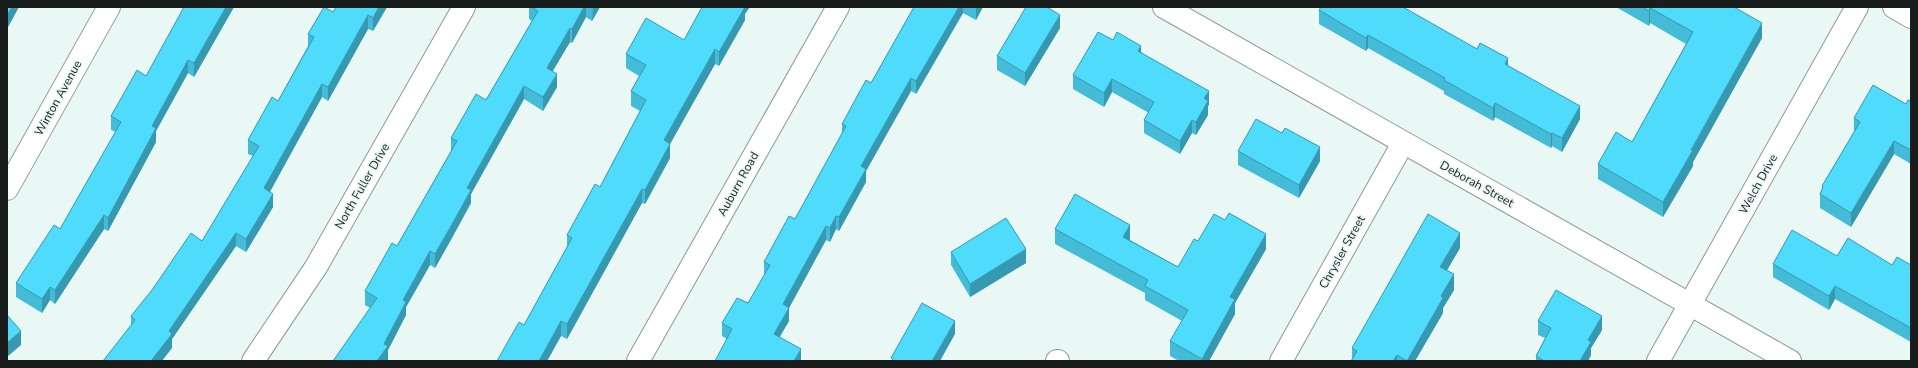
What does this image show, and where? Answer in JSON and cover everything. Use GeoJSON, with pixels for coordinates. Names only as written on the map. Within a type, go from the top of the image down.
{"type":"FeatureCollection","features":[{"type":"Feature","properties":{"kind":"street","name":"Winton Avenue"},"geometry":{"type":"LineString","coordinates":[[7,189],[110,7]]}},
{"type":"Feature","properties":{"kind":"street","name":"North Fuller Drive"},"geometry":{"type":"LineString","coordinates":[[253,361],[320,261],[464,7]]}},
{"type":"Feature","properties":{"kind":"street","name":"Auburn Road"},"geometry":{"type":"LineString","coordinates":[[638,361],[838,7]]}},
{"type":"Feature","properties":{"kind":"street","name":"Deborah Street"},"geometry":{"type":"LineString","coordinates":[[1164,7],[1790,361]]}},
{"type":"Feature","properties":{"kind":"street","name":"Welch Drive"},"geometry":{"type":"LineString","coordinates":[[1658,361],[1857,7]]}},
{"type":"Feature","properties":{"kind":"street"},"geometry":{"type":"LineString","coordinates":[[1894,7],[1911,17]]}},
{"type":"Feature","properties":{"kind":"street","name":"Chrysler Street"},"geometry":{"type":"LineString","coordinates":[[1281,361],[1403,143]]}},
{"type":"Feature","properties":{"kind":"building"},"geometry":{"type":"Polygon","coordinates":[[[7,7],[12,7],[7,15],[7,7]]]}},
{"type":"Feature","properties":{"kind":"building"},"geometry":{"type":"Polygon","coordinates":[[[184,7],[226,7],[194,63],[188,60],[152,126],[156,128],[108,218],[104,215],[55,290],[50,287],[42,299],[16,283],[54,225],[60,229],[121,122],[111,116],[137,70],[146,76],[184,7]]]}},
{"type":"Feature","properties":{"kind":"building"},"geometry":{"type":"Polygon","coordinates":[[[324,7],[333,12],[336,7],[379,7],[373,18],[368,15],[328,87],[322,84],[264,188],[273,194],[246,239],[236,233],[169,331],[172,334],[151,361],[103,361],[135,320],[131,316],[152,290],[191,233],[202,241],[259,146],[248,140],[272,97],[278,101],[314,37],[308,34],[324,7]]]}},
{"type":"Feature","properties":{"kind":"building"},"geometry":{"type":"Polygon","coordinates":[[[531,7],[584,7],[547,68],[557,74],[543,97],[524,86],[467,188],[471,190],[450,228],[435,254],[430,251],[403,300],[406,302],[384,344],[388,346],[377,361],[333,361],[377,298],[365,291],[392,243],[397,246],[457,141],[451,138],[476,94],[486,100],[538,11],[531,7]]]}},
{"type":"Feature","properties":{"kind":"building"},"geometry":{"type":"Polygon","coordinates":[[[702,7],[745,7],[719,52],[715,49],[664,140],[670,144],[645,190],[642,189],[567,324],[561,321],[539,361],[497,361],[519,322],[524,325],[572,238],[567,235],[595,184],[600,187],[646,100],[631,91],[646,65],[626,54],[646,18],[684,40],[702,7]]]}},
{"type":"Feature","properties":{"kind":"building"},"geometry":{"type":"Polygon","coordinates":[[[914,7],[959,7],[916,81],[911,78],[861,166],[866,169],[839,217],[836,216],[830,228],[826,226],[783,304],[789,308],[774,334],[801,349],[794,361],[715,361],[732,329],[722,323],[737,298],[748,303],[770,265],[764,262],[789,216],[795,219],[846,126],[842,124],[866,80],[871,83],[914,7]]]}},
{"type":"Feature","properties":{"kind":"building"},"geometry":{"type":"Polygon","coordinates":[[[1026,7],[1047,7],[1060,15],[1025,73],[997,56],[1026,7]]]}},
{"type":"Feature","properties":{"kind":"building"},"geometry":{"type":"Polygon","coordinates":[[[1321,7],[1403,7],[1477,49],[1480,43],[1508,58],[1505,64],[1580,106],[1562,138],[1552,133],[1551,134],[1495,103],[1493,108],[1444,80],[1445,78],[1368,35],[1366,38],[1319,10],[1321,7]]]}},
{"type":"Feature","properties":{"kind":"building"},"geometry":{"type":"Polygon","coordinates":[[[1642,7],[1734,7],[1762,23],[1663,202],[1598,164],[1616,132],[1632,142],[1693,32],[1650,8],[1649,11],[1642,7]]]}},
{"type":"Feature","properties":{"kind":"building"},"geometry":{"type":"Polygon","coordinates":[[[1098,32],[1113,40],[1117,32],[1141,46],[1138,51],[1209,91],[1204,98],[1208,101],[1196,122],[1192,120],[1180,141],[1144,120],[1154,102],[1112,79],[1104,93],[1073,75],[1098,32]]]}},
{"type":"Feature","properties":{"kind":"building"},"geometry":{"type":"Polygon","coordinates":[[[1873,85],[1906,104],[1908,100],[1911,101],[1911,150],[1894,141],[1851,213],[1820,194],[1823,187],[1822,186],[1860,122],[1854,118],[1873,85]]]}},
{"type":"Feature","properties":{"kind":"building"},"geometry":{"type":"Polygon","coordinates":[[[1256,119],[1282,133],[1285,128],[1320,147],[1299,185],[1238,151],[1256,119]]]}},
{"type":"Feature","properties":{"kind":"building"},"geometry":{"type":"Polygon","coordinates":[[[1075,194],[1130,225],[1123,237],[1178,267],[1194,239],[1198,241],[1214,214],[1225,220],[1229,213],[1266,234],[1230,297],[1235,299],[1202,359],[1170,341],[1188,310],[1145,286],[1148,280],[1055,229],[1075,194]]]}},
{"type":"Feature","properties":{"kind":"building"},"geometry":{"type":"Polygon","coordinates":[[[1428,214],[1460,233],[1440,267],[1454,274],[1441,296],[1443,298],[1407,361],[1397,355],[1393,361],[1351,361],[1357,351],[1352,348],[1428,214]]]}},
{"type":"Feature","properties":{"kind":"building"},"geometry":{"type":"Polygon","coordinates":[[[1006,218],[1026,249],[970,284],[951,252],[1006,218]]]}},
{"type":"Feature","properties":{"kind":"building"},"geometry":{"type":"Polygon","coordinates":[[[1792,230],[1837,256],[1848,238],[1892,265],[1897,257],[1911,265],[1911,328],[1835,286],[1829,296],[1773,264],[1792,230]]]}},
{"type":"Feature","properties":{"kind":"building"},"geometry":{"type":"Polygon","coordinates":[[[1556,290],[1602,316],[1588,340],[1591,342],[1580,361],[1544,361],[1536,356],[1551,328],[1538,321],[1556,290]]]}},
{"type":"Feature","properties":{"kind":"building"},"geometry":{"type":"Polygon","coordinates":[[[922,303],[955,321],[932,361],[895,361],[891,358],[922,303]]]}},
{"type":"Feature","properties":{"kind":"building"},"geometry":{"type":"Polygon","coordinates":[[[7,315],[21,331],[7,343],[7,315]]]}}]}
